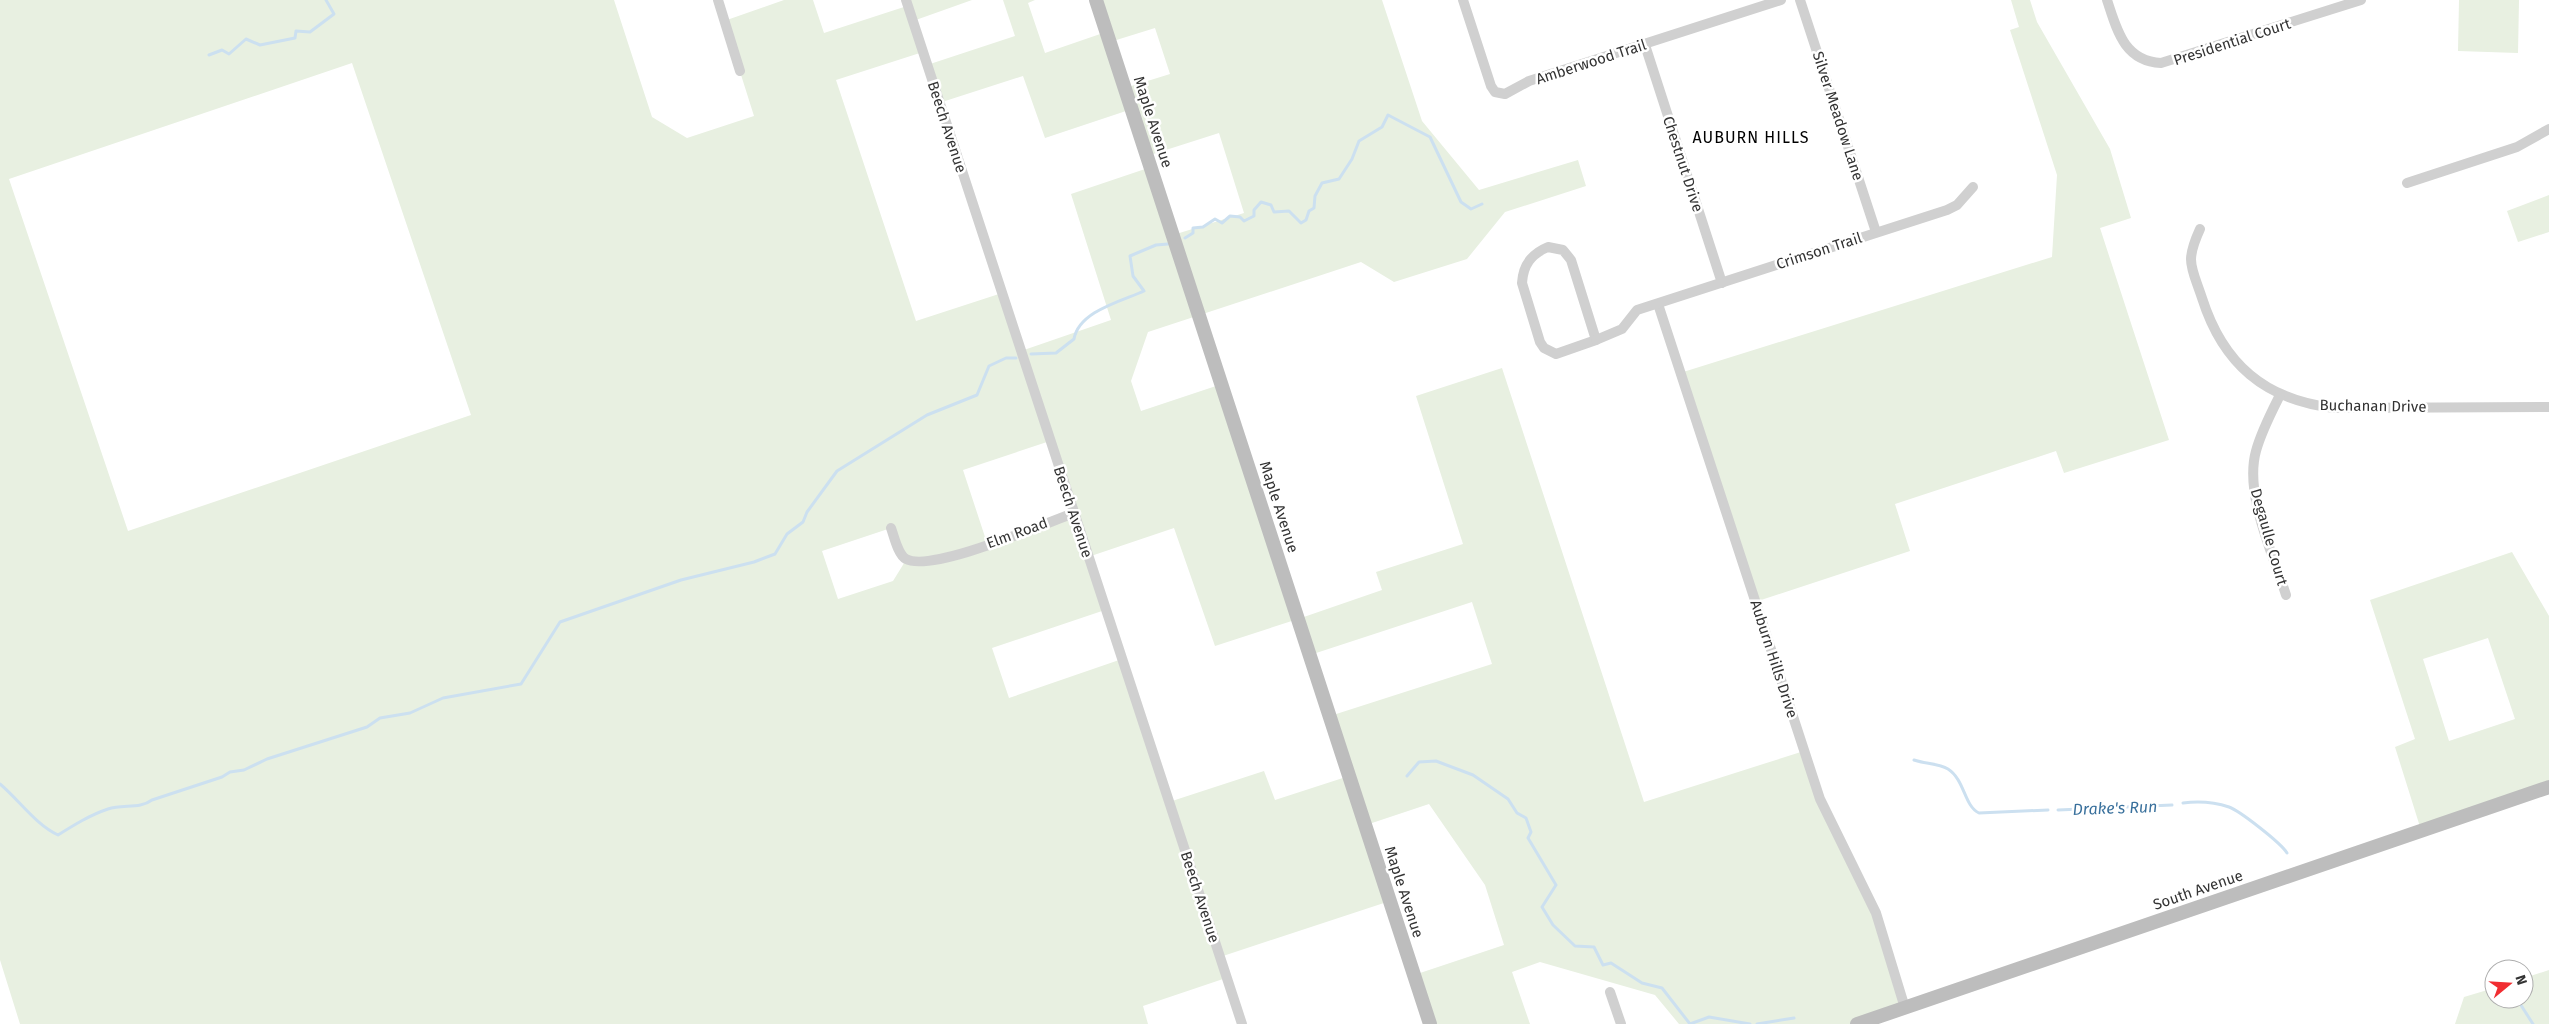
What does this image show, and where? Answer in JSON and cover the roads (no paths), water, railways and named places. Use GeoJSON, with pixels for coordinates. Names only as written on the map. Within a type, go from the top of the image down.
{"type":"FeatureCollection","features":[{"type":"Feature","properties":{"kind":"street"},"geometry":{"type":"LineString","coordinates":[[718,0],[740,71]]}},
{"type":"Feature","properties":{"kind":"street","name":"Beech Avenue"},"geometry":{"type":"LineString","coordinates":[[906,0],[1242,1024]]}},
{"type":"Feature","properties":{"kind":"street","name":"Maple Avenue"},"geometry":{"type":"LineString","coordinates":[[1096,0],[1430,1024]]}},
{"type":"Feature","properties":{"kind":"street","name":"Amberwood Trail"},"geometry":{"type":"LineString","coordinates":[[1463,0],[1491,86],[1500,94],[1511,92],[1529,81],[1781,0]]}},
{"type":"Feature","properties":{"kind":"street","name":"Silver Meadow Lane"},"geometry":{"type":"LineString","coordinates":[[1800,0],[1876,232]]}},
{"type":"Feature","properties":{"kind":"street","name":"Presidential Court"},"geometry":{"type":"LineString","coordinates":[[2108,0],[2124,46],[2138,58],[2161,63],[2361,0]]}},
{"type":"Feature","properties":{"kind":"street","name":"Chestnut Drive"},"geometry":{"type":"LineString","coordinates":[[1645,45],[1722,282]]}},
{"type":"Feature","properties":{"kind":"street"},"geometry":{"type":"LineString","coordinates":[[2407,183],[2517,148],[2549,129]]}},
{"type":"Feature","properties":{"kind":"street","name":"Crimson Trail"},"geometry":{"type":"LineString","coordinates":[[1596,340],[1576,273],[1568,255],[1563,250],[1555,247],[1548,247],[1536,253],[1526,265],[1522,283],[1538,337],[1544,348],[1550,352],[1562,353],[1596,340],[1622,329],[1637,310],[1947,210],[1957,205],[1973,187]]}},
{"type":"Feature","properties":{"kind":"street","name":"Buchanan Drive"},"geometry":{"type":"LineString","coordinates":[[2200,229],[2190,251],[2191,264],[2213,328],[2225,348],[2241,367],[2280,395],[2303,403],[2334,408],[2549,407]]}},
{"type":"Feature","properties":{"kind":"street","name":"Auburn Hills Drive"},"geometry":{"type":"LineString","coordinates":[[1658,304],[1820,799],[1876,913],[1904,1008]]}},
{"type":"Feature","properties":{"kind":"street","name":"Degaulle Court"},"geometry":{"type":"LineString","coordinates":[[2280,395],[2256,452],[2252,477],[2257,504],[2286,595]]}},
{"type":"Feature","properties":{"kind":"street","name":"Elm Road"},"geometry":{"type":"LineString","coordinates":[[891,528],[902,556],[906,560],[931,562],[960,554],[1074,512]]}},
{"type":"Feature","properties":{"kind":"street","name":"South Avenue"},"geometry":{"type":"LineString","coordinates":[[1857,1024],[2549,787]]}},
{"type":"Feature","properties":{"kind":"street"},"geometry":{"type":"LineString","coordinates":[[1610,992],[1621,1024]]}},
{"type":"Feature","properties":{"kind":"waterway"},"geometry":{"type":"LineString","coordinates":[[209,55],[222,50],[229,54],[246,39],[260,45],[295,38],[296,31],[310,32],[334,14],[326,0]]}},
{"type":"Feature","properties":{"kind":"waterway"},"geometry":{"type":"LineString","coordinates":[[1185,238],[1193,233],[1193,228],[1203,227],[1215,219],[1222,223],[1230,216],[1240,217],[1244,221],[1254,216],[1254,210],[1261,202],[1271,205],[1274,212],[1289,211],[1301,223],[1306,220],[1309,211],[1314,208],[1315,196],[1322,183],[1339,179],[1352,159],[1359,141],[1382,127],[1388,115],[1430,137],[1461,202],[1471,209],[1482,204]]}},
{"type":"Feature","properties":{"kind":"waterway"},"geometry":{"type":"LineString","coordinates":[[1031,354],[1056,353],[1074,339],[1084,321],[1093,314],[1144,291],[1133,276],[1130,256],[1156,245],[1168,244]]}},
{"type":"Feature","properties":{"kind":"waterway"},"geometry":{"type":"LineString","coordinates":[[0,784],[35,819],[58,835],[88,817],[108,809],[147,803],[222,777],[230,772],[244,770],[267,759],[367,727],[380,718],[410,713],[443,698],[521,684],[560,622],[681,580],[754,562],[775,554],[787,534],[803,522],[807,512],[837,471],[927,415],[977,395],[989,366],[1006,358],[1016,358]]}},
{"type":"Feature","properties":{"kind":"waterway","name":"Drake's Run"},"geometry":{"type":"LineString","coordinates":[[1914,760],[1948,769],[1958,780],[1970,805],[1979,813],[2048,810]]}},
{"type":"Feature","properties":{"kind":"waterway"},"geometry":{"type":"LineString","coordinates":[[1407,776],[1419,762],[1436,761],[1473,775],[1508,799],[1517,813],[1526,818],[1531,832],[1528,838],[1556,885],[1542,907],[1553,925],[1575,946],[1594,947],[1603,965],[1611,963],[1642,983],[1662,988],[1690,1024],[1709,1017],[1750,1024]]}},
{"type":"Feature","properties":{"kind":"waterway","name":"Drake's Run"},"geometry":{"type":"LineString","coordinates":[[2183,803],[2206,802],[2229,807],[2260,828],[2287,853]]}},
{"type":"Feature","properties":{"kind":"waterway","name":"Drake's Run"},"geometry":{"type":"LineString","coordinates":[[2058,810],[2172,805]]}},
{"type":"Feature","properties":{"kind":"waterway","name":"Drake's Run"},"geometry":{"type":"LineString","coordinates":[[2523,1009],[2533,1024]]}},
{"type":"Feature","properties":{"kind":"waterway"},"geometry":{"type":"LineString","coordinates":[[1757,1024],[1794,1018]]}},
{"type":"Feature","properties":{"kind":"district","name":"AUBURN HILLS"},"geometry":{"type":"Point","coordinates":[1751,137]}}]}
